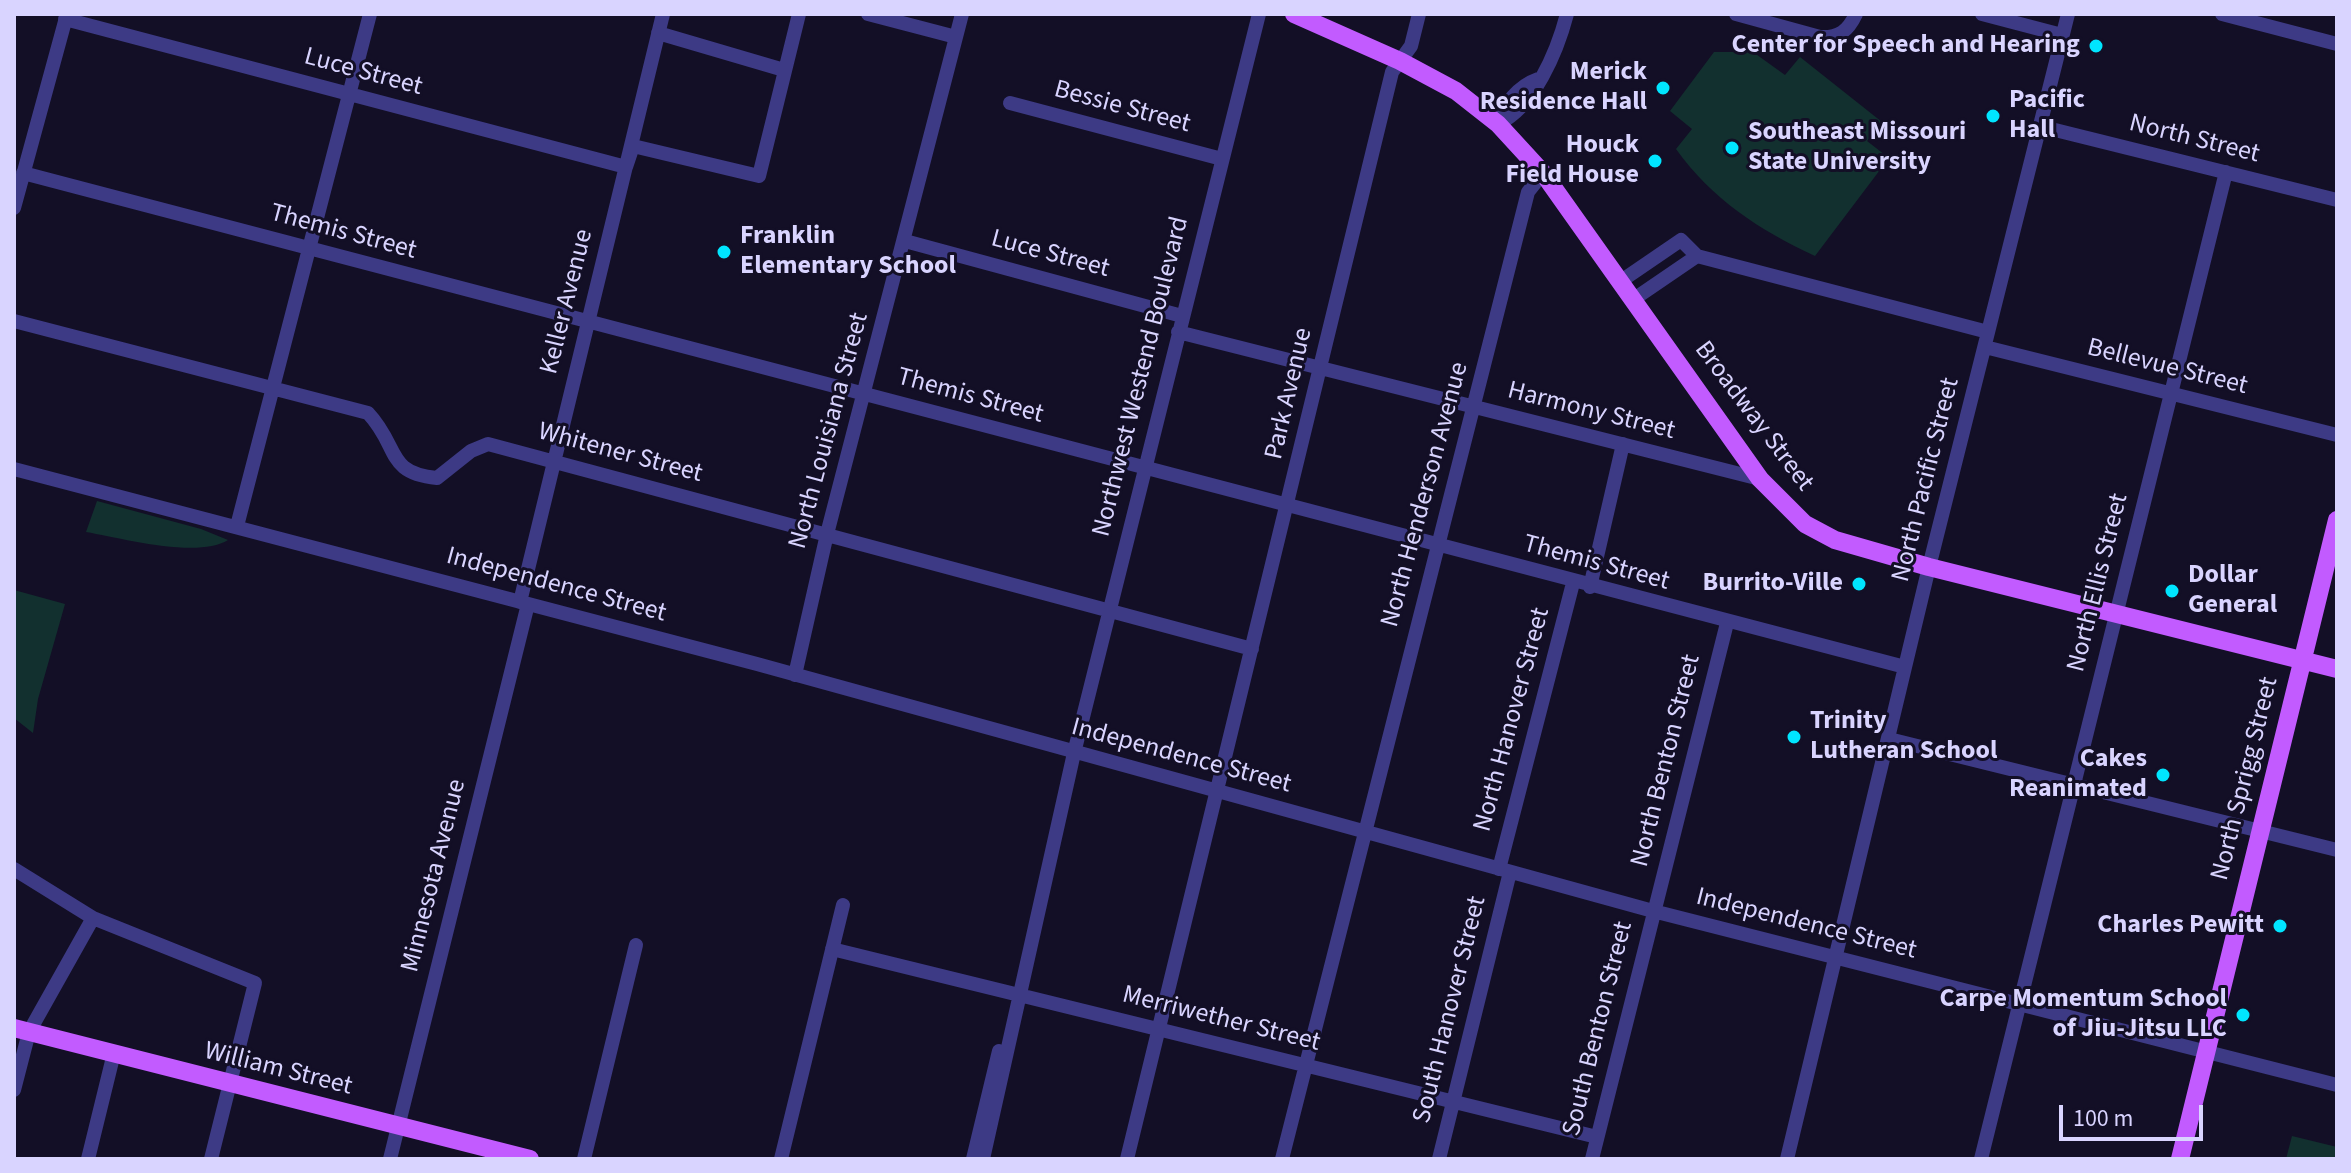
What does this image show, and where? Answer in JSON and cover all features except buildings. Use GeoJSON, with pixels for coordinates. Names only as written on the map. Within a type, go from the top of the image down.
{"type":"FeatureCollection","features":[{"type":"Feature","properties":{"kind":"main road","name":"Broadway Street"},"geometry":{"type":"LineString","coordinates":[[1294,14],[1400,61],[1456,91],[1498,124],[1543,173],[1760,479],[1805,524],[1835,540],[1929,567],[2337,669]]}},
{"type":"Feature","properties":{"kind":"main road","name":"North Sprigg Street"},"geometry":{"type":"LineString","coordinates":[[2180,1159],[2337,520]]}},
{"type":"Feature","properties":{"kind":"main road","name":"William Street"},"geometry":{"type":"LineString","coordinates":[[21,1030],[530,1159]]}},
{"type":"Feature","properties":{"kind":"street"},"geometry":{"type":"LineString","coordinates":[[237,526],[370,14]]}},
{"type":"Feature","properties":{"kind":"street"},"geometry":{"type":"LineString","coordinates":[[626,167],[633,146],[759,176],[799,14]]}},
{"type":"Feature","properties":{"kind":"street"},"geometry":{"type":"LineString","coordinates":[[868,14],[956,37]]}},
{"type":"Feature","properties":{"kind":"street","name":"North Louisiana Street"},"geometry":{"type":"LineString","coordinates":[[795,675],[827,534],[962,14]]}},
{"type":"Feature","properties":{"kind":"street","name":"Northwest Westend Boulevard"},"geometry":{"type":"LineString","coordinates":[[1018,994],[1108,612],[1259,14]]}},
{"type":"Feature","properties":{"kind":"street","name":"Park Avenue"},"geometry":{"type":"LineString","coordinates":[[1127,1159],[1392,72],[1411,46],[1419,14]]}},
{"type":"Feature","properties":{"kind":"street"},"geometry":{"type":"LineString","coordinates":[[1498,124],[1503,108],[1527,83],[1538,79],[1559,43],[1567,14]]}},
{"type":"Feature","properties":{"kind":"street"},"geometry":{"type":"LineString","coordinates":[[1736,14],[1834,38],[1850,27],[1856,14]]}},
{"type":"Feature","properties":{"kind":"street"},"geometry":{"type":"LineString","coordinates":[[1982,14],[2062,35]]}},
{"type":"Feature","properties":{"kind":"street","name":"North Pacific Street"},"geometry":{"type":"LineString","coordinates":[[1787,1159],[1929,567],[2068,14]]}},
{"type":"Feature","properties":{"kind":"street"},"geometry":{"type":"LineString","coordinates":[[2222,14],[2337,44]]}},
{"type":"Feature","properties":{"kind":"street","name":"Keller Avenue"},"geometry":{"type":"LineString","coordinates":[[524,603],[553,461],[658,33],[659,15]]}},
{"type":"Feature","properties":{"kind":"street"},"geometry":{"type":"LineString","coordinates":[[14,208],[66,16]]}},
{"type":"Feature","properties":{"kind":"street","name":"Luce Street"},"geometry":{"type":"LineString","coordinates":[[66,16],[626,167]]}},
{"type":"Feature","properties":{"kind":"street"},"geometry":{"type":"LineString","coordinates":[[658,33],[784,70]]}},
{"type":"Feature","properties":{"kind":"street","name":"Bessie Street"},"geometry":{"type":"LineString","coordinates":[[1010,103],[1222,159]]}},
{"type":"Feature","properties":{"kind":"street","name":"North Street"},"geometry":{"type":"LineString","coordinates":[[2039,126],[2337,200]]}},
{"type":"Feature","properties":{"kind":"street","name":"North Ellis Street"},"geometry":{"type":"LineString","coordinates":[[1981,1159],[2226,172]]}},
{"type":"Feature","properties":{"kind":"street","name":"Themis Street"},"geometry":{"type":"LineString","coordinates":[[23,173],[1288,505],[1573,583],[1905,667]]}},
{"type":"Feature","properties":{"kind":"street","name":"North Henderson Avenue"},"geometry":{"type":"LineString","coordinates":[[1282,1159],[1528,192],[1543,173]]}},
{"type":"Feature","properties":{"kind":"street"},"geometry":{"type":"LineString","coordinates":[[1621,281],[1681,240],[1697,256],[1634,299]]}},
{"type":"Feature","properties":{"kind":"street","name":"Luce Street"},"geometry":{"type":"LineString","coordinates":[[905,241],[1182,316]]}},
{"type":"Feature","properties":{"kind":"street","name":"Bellevue Street"},"geometry":{"type":"LineString","coordinates":[[1697,256],[2171,393],[2337,435]]}},
{"type":"Feature","properties":{"kind":"street","name":"Whitener Street"},"geometry":{"type":"LineString","coordinates":[[14,321],[368,413],[383,428],[399,467],[416,476],[437,478],[471,451],[488,444],[1252,649]]}},
{"type":"Feature","properties":{"kind":"street","name":"Harmony Street"},"geometry":{"type":"LineString","coordinates":[[1178,332],[1760,479]]}},
{"type":"Feature","properties":{"kind":"street"},"geometry":{"type":"LineString","coordinates":[[1590,587],[1623,444]]}},
{"type":"Feature","properties":{"kind":"street","name":"Independence Street"},"geometry":{"type":"LineString","coordinates":[[14,469],[795,675],[1653,911],[2337,1085]]}},
{"type":"Feature","properties":{"kind":"street","name":"North Hanover Street"},"geometry":{"type":"LineString","coordinates":[[1504,870],[1573,583]]}},
{"type":"Feature","properties":{"kind":"street","name":"Minnesota Avenue"},"geometry":{"type":"LineString","coordinates":[[390,1159],[524,603]]}},
{"type":"Feature","properties":{"kind":"street","name":"North Benton Street"},"geometry":{"type":"LineString","coordinates":[[1653,911],[1727,623]]}},
{"type":"Feature","properties":{"kind":"street"},"geometry":{"type":"LineString","coordinates":[[1889,739],[2337,850]]}},
{"type":"Feature","properties":{"kind":"street"},"geometry":{"type":"LineString","coordinates":[[14,869],[93,918],[255,983],[211,1159]]}},
{"type":"Feature","properties":{"kind":"street","name":"South Hanover Street"},"geometry":{"type":"LineString","coordinates":[[1439,1159],[1504,870]]}},
{"type":"Feature","properties":{"kind":"street"},"geometry":{"type":"LineString","coordinates":[[781,1159],[843,905]]}},
{"type":"Feature","properties":{"kind":"street","name":"South Benton Street"},"geometry":{"type":"LineString","coordinates":[[1592,1159],[1653,911]]}},
{"type":"Feature","properties":{"kind":"street"},"geometry":{"type":"LineString","coordinates":[[14,1090],[21,1030],[93,918]]}},
{"type":"Feature","properties":{"kind":"street"},"geometry":{"type":"LineString","coordinates":[[584,1159],[636,945]]}},
{"type":"Feature","properties":{"kind":"street","name":"Merriwether Street"},"geometry":{"type":"LineString","coordinates":[[832,949],[1597,1137]]}},
{"type":"Feature","properties":{"kind":"street"},"geometry":{"type":"LineString","coordinates":[[973,1159],[1009,1009],[1018,994]]}},
{"type":"Feature","properties":{"kind":"street"},"geometry":{"type":"LineString","coordinates":[[983,1159],[1018,1012],[1018,994]]}},
{"type":"Feature","properties":{"kind":"street"},"geometry":{"type":"LineString","coordinates":[[88,1159],[114,1053]]}},
{"type":"Feature","properties":{"kind":"green space"},"geometry":{"type":"Polygon","coordinates":[[[1714,52],[1753,52],[1785,75],[1800,57],[1882,122],[1867,141],[1889,158],[1815,256],[1738,212],[1705,183],[1676,149],[1692,129],[1670,111],[1714,52]]]}},
{"type":"Feature","properties":{"kind":"green space"},"geometry":{"type":"Polygon","coordinates":[[[97,501],[201,529],[228,540],[198,548],[179,547],[86,532],[97,501]]]}},
{"type":"Feature","properties":{"kind":"green space"},"geometry":{"type":"Polygon","coordinates":[[[14,590],[65,604],[38,699],[33,733],[14,718],[14,590]]]}},
{"type":"Feature","properties":{"kind":"green space"},"geometry":{"type":"Polygon","coordinates":[[[2292,1136],[2337,1147],[2337,1159],[2286,1159],[2292,1136]]]}},
{"type":"Feature","properties":{"kind":"place","name":"Center for Speech and Hearing"},"geometry":{"type":"Point","coordinates":[2096,46]}},
{"type":"Feature","properties":{"kind":"place","name":"Merick Residence Hall"},"geometry":{"type":"Point","coordinates":[1663,88]}},
{"type":"Feature","properties":{"kind":"place","name":"Pacific Hall"},"geometry":{"type":"Point","coordinates":[1993,116]}},
{"type":"Feature","properties":{"kind":"place","name":"Southeast Missouri State University"},"geometry":{"type":"Point","coordinates":[1732,148]}},
{"type":"Feature","properties":{"kind":"place","name":"Houck Field House"},"geometry":{"type":"Point","coordinates":[1655,161]}},
{"type":"Feature","properties":{"kind":"place","name":"Franklin Elementary School"},"geometry":{"type":"Point","coordinates":[724,252]}},
{"type":"Feature","properties":{"kind":"place","name":"Burrito-Ville"},"geometry":{"type":"Point","coordinates":[1859,584]}},
{"type":"Feature","properties":{"kind":"place","name":"Dollar General"},"geometry":{"type":"Point","coordinates":[2172,591]}},
{"type":"Feature","properties":{"kind":"place","name":"Trinity Lutheran School"},"geometry":{"type":"Point","coordinates":[1794,737]}},
{"type":"Feature","properties":{"kind":"place","name":"Cakes Reanimated"},"geometry":{"type":"Point","coordinates":[2163,775]}},
{"type":"Feature","properties":{"kind":"place","name":"Charles Pewitt"},"geometry":{"type":"Point","coordinates":[2280,926]}},
{"type":"Feature","properties":{"kind":"place","name":"Carpe Momentum School of Jiu-Jitsu LLC"},"geometry":{"type":"Point","coordinates":[2243,1015]}}]}
